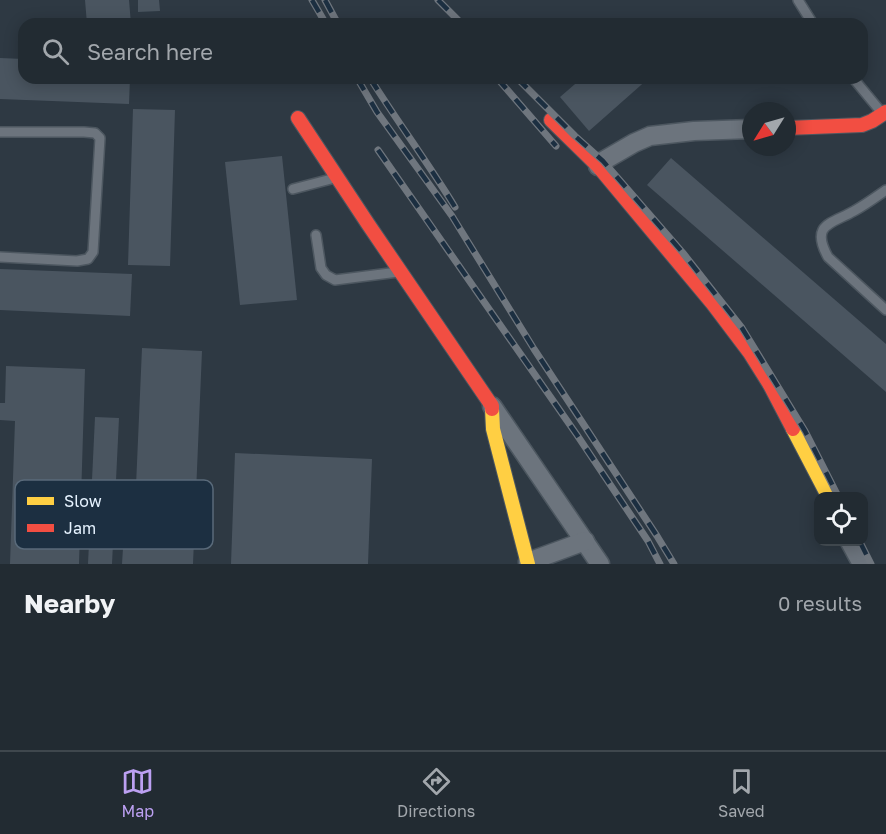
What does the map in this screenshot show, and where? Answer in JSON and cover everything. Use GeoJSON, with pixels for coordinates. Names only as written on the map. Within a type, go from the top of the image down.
{"type":"FeatureCollection","features":[{"type":"Feature","properties":{"kind":"street"},"geometry":{"type":"LineString","coordinates":[[796,128],[862,124],[885,114]]}},
{"type":"Feature","properties":{"kind":"street"},"geometry":{"type":"LineString","coordinates":[[298,118],[600,564]]}},
{"type":"Feature","properties":{"kind":"street"},"geometry":{"type":"LineString","coordinates":[[551,120],[598,166],[661,240],[750,353],[770,385],[826,492]]}},
{"type":"Feature","properties":{"kind":"street"},"geometry":{"type":"LineString","coordinates":[[598,166],[634,143],[651,136],[694,131],[742,129]]}},
{"type":"Feature","properties":{"kind":"street"},"geometry":{"type":"LineString","coordinates":[[492,406],[493,429],[528,563],[585,541]]}},
{"type":"Feature","properties":{"kind":"street"},"geometry":{"type":"LineString","coordinates":[[852,546],[862,564]]}},
{"type":"Feature","properties":{"kind":"lane"},"geometry":{"type":"LineString","coordinates":[[798,0],[809,18]]}},
{"type":"Feature","properties":{"kind":"lane"},"geometry":{"type":"LineString","coordinates":[[858,84],[885,114]]}},
{"type":"Feature","properties":{"kind":"lane"},"geometry":{"type":"LineString","coordinates":[[0,132],[84,132],[95,133],[100,138],[93,252],[88,259],[76,261],[0,257]]}},
{"type":"Feature","properties":{"kind":"lane"},"geometry":{"type":"LineString","coordinates":[[293,189],[338,178]]}},
{"type":"Feature","properties":{"kind":"lane"},"geometry":{"type":"LineString","coordinates":[[886,190],[852,213],[826,225],[821,234],[822,246],[828,257],[886,310]]}},
{"type":"Feature","properties":{"kind":"lane"},"geometry":{"type":"LineString","coordinates":[[316,235],[321,268],[326,275],[335,280],[401,272]]}},
{"type":"Feature","properties":{"kind":"building"},"geometry":{"type":"Polygon","coordinates":[[[85,0],[129,0],[130,18],[86,18],[85,0]]]}},
{"type":"Feature","properties":{"kind":"building"},"geometry":{"type":"Polygon","coordinates":[[[138,0],[159,0],[160,11],[138,12],[138,0]]]}},
{"type":"Feature","properties":{"kind":"building"},"geometry":{"type":"Polygon","coordinates":[[[0,58],[18,59],[18,84],[130,84],[129,104],[0,99],[0,58]]]}},
{"type":"Feature","properties":{"kind":"building"},"geometry":{"type":"Polygon","coordinates":[[[575,84],[642,84],[589,131],[560,97],[575,84]]]}},
{"type":"Feature","properties":{"kind":"building"},"geometry":{"type":"Polygon","coordinates":[[[133,109],[175,110],[170,266],[128,265],[133,109]]]}},
{"type":"Feature","properties":{"kind":"building"},"geometry":{"type":"Polygon","coordinates":[[[282,156],[297,300],[240,305],[225,162],[282,156]]]}},
{"type":"Feature","properties":{"kind":"building"},"geometry":{"type":"Polygon","coordinates":[[[671,158],[886,344],[886,392],[647,185],[671,158]]]}},
{"type":"Feature","properties":{"kind":"building"},"geometry":{"type":"Polygon","coordinates":[[[0,269],[132,274],[130,316],[0,310],[0,269]]]}},
{"type":"Feature","properties":{"kind":"building"},"geometry":{"type":"Polygon","coordinates":[[[142,348],[202,351],[197,480],[136,480],[142,348]]]}},
{"type":"Feature","properties":{"kind":"building"},"geometry":{"type":"Polygon","coordinates":[[[6,366],[85,369],[82,480],[15,480],[15,549],[79,549],[79,564],[10,564],[15,421],[0,420],[0,403],[5,403],[6,366]]]}},
{"type":"Feature","properties":{"kind":"building"},"geometry":{"type":"Polygon","coordinates":[[[95,417],[119,418],[116,480],[92,480],[95,417]]]}},
{"type":"Feature","properties":{"kind":"building"},"geometry":{"type":"Polygon","coordinates":[[[235,453],[372,459],[368,564],[231,564],[235,453]]]}},
{"type":"Feature","properties":{"kind":"building"},"geometry":{"type":"Polygon","coordinates":[[[89,549],[113,549],[112,564],[88,564],[89,549]]]}},
{"type":"Feature","properties":{"kind":"building"},"geometry":{"type":"Polygon","coordinates":[[[123,549],[194,549],[193,564],[122,564],[123,549]]]}},
{"type":"Feature","properties":{"kind":"railway"},"geometry":{"type":"LineString","coordinates":[[312,0],[322,18]]}},
{"type":"Feature","properties":{"kind":"railway"},"geometry":{"type":"LineString","coordinates":[[325,0],[335,18]]}},
{"type":"Feature","properties":{"kind":"railway"},"geometry":{"type":"LineString","coordinates":[[438,0],[456,18]]}},
{"type":"Feature","properties":{"kind":"railway"},"geometry":{"type":"LineString","coordinates":[[361,84],[377,112],[452,216],[534,349],[674,564]]}},
{"type":"Feature","properties":{"kind":"railway"},"geometry":{"type":"LineString","coordinates":[[374,84],[455,207]]}},
{"type":"Feature","properties":{"kind":"railway"},"geometry":{"type":"LineString","coordinates":[[502,84],[556,146]]}},
{"type":"Feature","properties":{"kind":"railway"},"geometry":{"type":"LineString","coordinates":[[523,84],[603,161],[683,253],[742,328],[805,431],[836,492]]}},
{"type":"Feature","properties":{"kind":"railway"},"geometry":{"type":"LineString","coordinates":[[378,150],[577,435],[648,541],[660,564]]}},
{"type":"Feature","properties":{"kind":"railway"},"geometry":{"type":"LineString","coordinates":[[862,546],[871,564]]}},
{"type":"Feature","properties":{"kind":"traffic: slow"},"geometry":{"type":"LineString","coordinates":[[492,409],[493,429],[528,564]]}},
{"type":"Feature","properties":{"kind":"traffic: slow"},"geometry":{"type":"LineString","coordinates":[[793,429],[826,492]]}},
{"type":"Feature","properties":{"kind":"traffic: jam"},"geometry":{"type":"LineString","coordinates":[[796,128],[862,125],[886,112]]}},
{"type":"Feature","properties":{"kind":"traffic: jam"},"geometry":{"type":"LineString","coordinates":[[298,118],[492,409]]}},
{"type":"Feature","properties":{"kind":"traffic: jam"},"geometry":{"type":"LineString","coordinates":[[551,120],[598,166],[713,304],[750,353],[793,429]]}}]}
